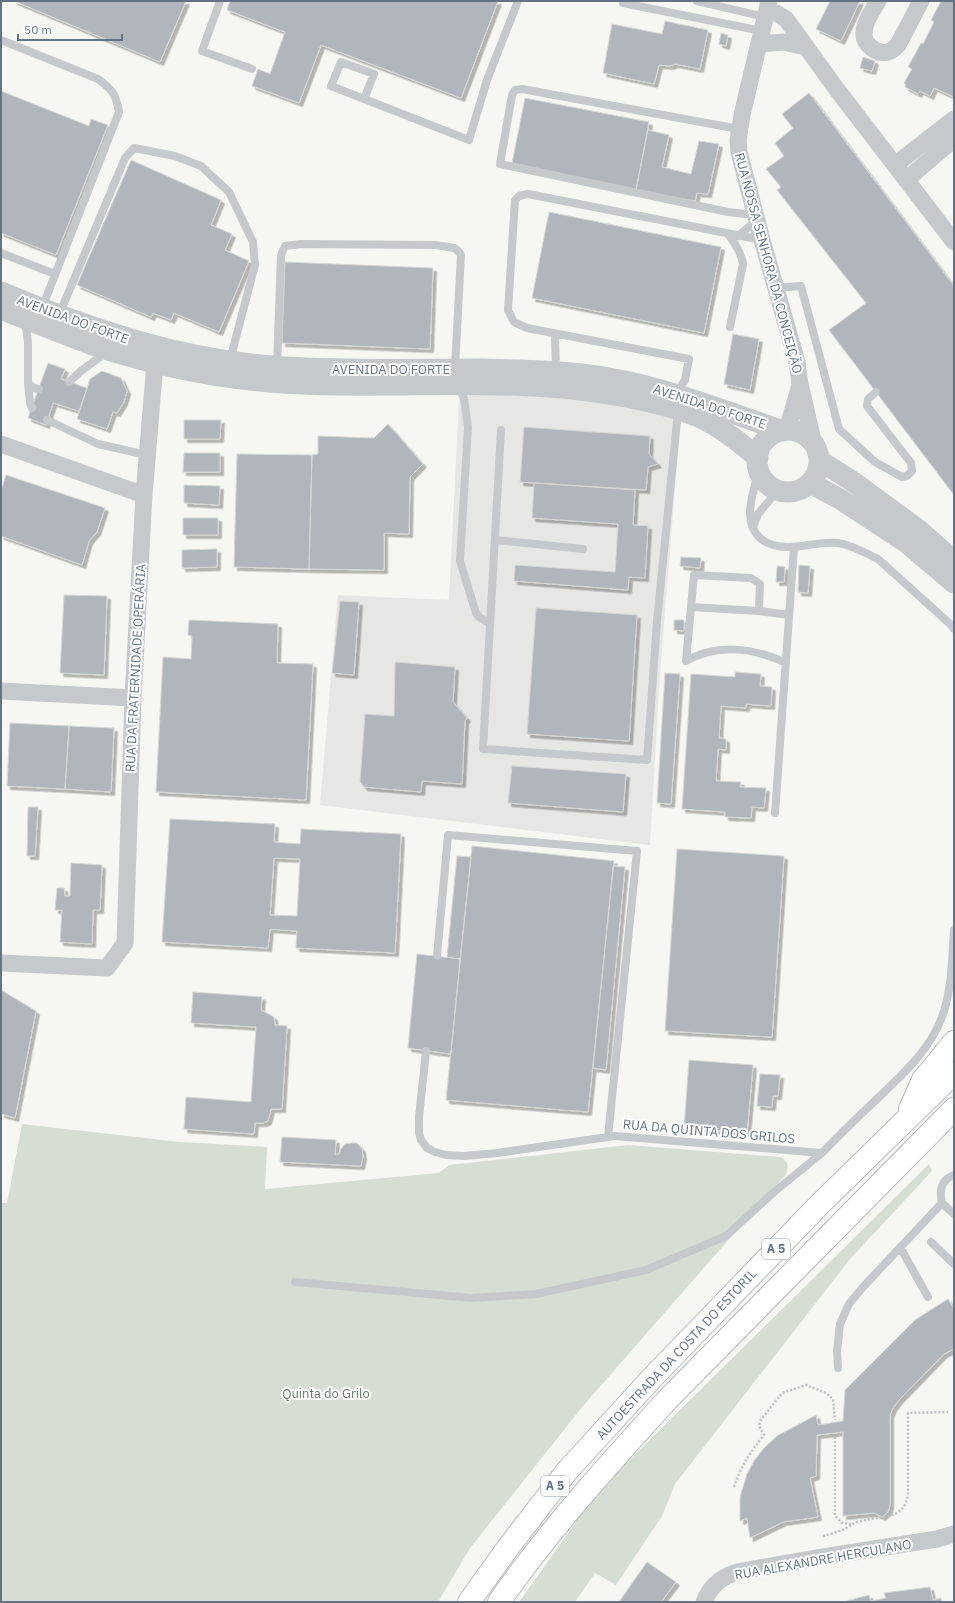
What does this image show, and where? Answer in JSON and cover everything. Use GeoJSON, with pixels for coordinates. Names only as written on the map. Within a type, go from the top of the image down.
{"type":"FeatureCollection","features":[{"type":"Feature","properties":{"kind":"highway"},"geometry":{"type":"LineString","coordinates":[[904,1123],[923,1080],[954,1042]]}},
{"type":"Feature","properties":{"kind":"highway","name":"AUTOESTRADA DA COSTA DO ESTORIL"},"geometry":{"type":"LineString","coordinates":[[469,1602],[510,1545],[568,1471],[709,1318],[820,1204],[954,1073]]}},
{"type":"Feature","properties":{"kind":"highway","name":"AUTOESTRADA DA COSTA DO ESTORIL"},"geometry":{"type":"LineString","coordinates":[[499,1602],[544,1543],[590,1487],[647,1422],[954,1108]]}},
{"type":"Feature","properties":{"kind":"street"},"geometry":{"type":"LineString","coordinates":[[878,1],[866,23],[864,40],[873,49],[886,53],[898,45],[921,1]]}},
{"type":"Feature","properties":{"kind":"street"},"geometry":{"type":"LineString","coordinates":[[806,47],[783,42],[764,21],[776,13],[786,19],[835,87],[954,242]]}},
{"type":"Feature","properties":{"kind":"street","name":"RUA NOSSA SENHORA DA CONCEIÇÃO"},"geometry":{"type":"LineString","coordinates":[[764,21],[739,129],[739,152],[755,217],[797,362],[800,384],[817,452]]}},
{"type":"Feature","properties":{"kind":"street"},"geometry":{"type":"LineString","coordinates":[[895,165],[954,119]]}},
{"type":"Feature","properties":{"kind":"street"},"geometry":{"type":"LineString","coordinates":[[906,180],[954,139]]}},
{"type":"Feature","properties":{"kind":"street","name":"AVENIDA DO FORTE"},"geometry":{"type":"LineString","coordinates":[[1,292],[92,328],[145,344],[179,352],[277,367],[365,369],[457,377],[506,385],[566,388],[676,402],[803,434],[809,438],[817,452],[852,481],[919,530],[954,561]]}},
{"type":"Feature","properties":{"kind":"street","name":"AVENIDA DO FORTE"},"geometry":{"type":"LineString","coordinates":[[1,309],[93,345],[110,350],[155,362],[218,375],[271,382],[309,384],[556,371],[626,381],[676,402],[733,436],[759,464],[766,482],[778,490]]}},
{"type":"Feature","properties":{"kind":"street","name":"RUA DA FRATERNIDADE OPERÁRIA"},"geometry":{"type":"LineString","coordinates":[[1,963],[107,968],[125,943],[133,698],[144,495],[155,362]]}},
{"type":"Feature","properties":{"kind":"street","name":"RUA NOSSA SENHORA DA CONCEIÇÃO"},"geometry":{"type":"LineString","coordinates":[[785,430],[800,384]]}},
{"type":"Feature","properties":{"kind":"street","name":"AVENIDA DO FORTE"},"geometry":{"type":"LineString","coordinates":[[759,464],[763,443],[775,433],[785,430]]}},
{"type":"Feature","properties":{"kind":"street"},"geometry":{"type":"LineString","coordinates":[[1,444],[144,495]]}},
{"type":"Feature","properties":{"kind":"street"},"geometry":{"type":"LineString","coordinates":[[778,490],[792,492],[810,483],[815,476],[817,452]]}},
{"type":"Feature","properties":{"kind":"street"},"geometry":{"type":"LineString","coordinates":[[810,483],[840,499],[907,543],[954,583]]}},
{"type":"Feature","properties":{"kind":"street"},"geometry":{"type":"LineString","coordinates":[[1,691],[133,698]]}},
{"type":"Feature","properties":{"kind":"street","name":"RUA ALEXANDRE HERCULANO"},"geometry":{"type":"LineString","coordinates":[[704,1602],[715,1584],[725,1576],[737,1572],[938,1540],[954,1534]]}},
{"type":"Feature","properties":{"kind":"lane"},"geometry":{"type":"LineString","coordinates":[[220,1],[202,51],[252,70]]}},
{"type":"Feature","properties":{"kind":"lane"},"geometry":{"type":"LineString","coordinates":[[364,99],[374,74],[341,62],[331,86],[364,99],[469,140],[487,80],[518,1]]}},
{"type":"Feature","properties":{"kind":"lane"},"geometry":{"type":"LineString","coordinates":[[697,1],[764,21]]}},
{"type":"Feature","properties":{"kind":"lane"},"geometry":{"type":"LineString","coordinates":[[623,3],[764,21]]}},
{"type":"Feature","properties":{"kind":"lane"},"geometry":{"type":"LineString","coordinates":[[1,40],[98,79],[110,88],[117,98],[119,112],[55,274],[50,312]]}},
{"type":"Feature","properties":{"kind":"lane"},"geometry":{"type":"LineString","coordinates":[[738,236],[755,217],[500,164],[512,95],[515,90],[522,89],[739,129]]}},
{"type":"Feature","properties":{"kind":"lane"},"geometry":{"type":"LineString","coordinates":[[50,312],[126,158],[134,148],[175,156],[201,166],[229,192],[254,242],[255,265],[230,361]]}},
{"type":"Feature","properties":{"kind":"lane"},"geometry":{"type":"LineString","coordinates":[[501,430],[483,749],[647,760],[657,621],[676,402],[685,380],[689,359],[555,334],[521,326],[514,322],[508,310],[515,200],[519,196],[528,194],[738,236],[749,236],[762,240]]}},
{"type":"Feature","properties":{"kind":"lane"},"geometry":{"type":"LineString","coordinates":[[728,234],[738,248],[743,264],[730,327]]}},
{"type":"Feature","properties":{"kind":"lane"},"geometry":{"type":"LineString","coordinates":[[277,367],[281,255],[285,246],[301,244],[425,245],[454,248],[458,251],[460,255],[457,377],[464,399],[468,427],[460,561],[476,613],[484,621],[490,624]]}},
{"type":"Feature","properties":{"kind":"lane"},"geometry":{"type":"LineString","coordinates":[[1,253],[55,274]]}},
{"type":"Feature","properties":{"kind":"lane"},"geometry":{"type":"LineString","coordinates":[[776,288],[801,286],[839,429],[875,462],[902,477],[907,476],[912,472],[912,463],[867,406],[868,400],[876,392]]}},
{"type":"Feature","properties":{"kind":"lane"},"geometry":{"type":"LineString","coordinates":[[22,318],[25,321],[27,329],[28,383],[32,408]]}},
{"type":"Feature","properties":{"kind":"lane"},"geometry":{"type":"LineString","coordinates":[[555,334],[556,371]]}},
{"type":"Feature","properties":{"kind":"lane"},"geometry":{"type":"LineString","coordinates":[[69,382],[81,371],[110,350]]}},
{"type":"Feature","properties":{"kind":"lane"},"geometry":{"type":"LineString","coordinates":[[28,383],[34,388],[39,389]]}},
{"type":"Feature","properties":{"kind":"lane"},"geometry":{"type":"LineString","coordinates":[[47,420],[98,444],[147,455]]}},
{"type":"Feature","properties":{"kind":"lane"},"geometry":{"type":"LineString","coordinates":[[759,464],[750,508],[750,518],[753,528],[758,536],[769,544],[777,546],[794,547],[822,542],[839,544],[865,553],[878,560],[954,629]]}},
{"type":"Feature","properties":{"kind":"lane"},"geometry":{"type":"LineString","coordinates":[[753,528],[758,514],[778,490]]}},
{"type":"Feature","properties":{"kind":"lane"},"geometry":{"type":"LineString","coordinates":[[495,540],[583,549]]}},
{"type":"Feature","properties":{"kind":"lane"},"geometry":{"type":"LineString","coordinates":[[775,813],[794,547]]}},
{"type":"Feature","properties":{"kind":"lane"},"geometry":{"type":"LineString","coordinates":[[759,611],[760,584],[756,580],[751,578],[694,575],[686,661],[706,652],[729,649],[756,652],[786,663]]}},
{"type":"Feature","properties":{"kind":"lane"},"geometry":{"type":"LineString","coordinates":[[691,607],[759,611],[789,615]]}},
{"type":"Feature","properties":{"kind":"lane"},"geometry":{"type":"LineString","coordinates":[[437,956],[448,835],[637,851],[608,1137]]}},
{"type":"Feature","properties":{"kind":"lane"},"geometry":{"type":"LineString","coordinates":[[295,1282],[472,1298],[536,1294],[646,1270],[726,1236],[774,1192],[822,1153],[911,1066],[929,1042],[941,1019],[945,1006],[952,960],[954,930]]}},
{"type":"Feature","properties":{"kind":"lane","name":"RUA DA QUINTA DOS GRILOS"},"geometry":{"type":"LineString","coordinates":[[426,1051],[419,1117],[419,1133],[421,1140],[427,1148],[446,1156],[464,1156],[615,1136],[822,1153]]}},
{"type":"Feature","properties":{"kind":"lane"},"geometry":{"type":"LineString","coordinates":[[954,1175],[948,1178],[941,1189],[940,1195],[942,1203],[954,1214]]}},
{"type":"Feature","properties":{"kind":"lane"},"geometry":{"type":"LineString","coordinates":[[838,1368],[838,1337],[843,1315],[856,1295],[942,1203]]}},
{"type":"Feature","properties":{"kind":"lane"},"geometry":{"type":"LineString","coordinates":[[931,1242],[954,1264]]}},
{"type":"Feature","properties":{"kind":"lane"},"geometry":{"type":"LineString","coordinates":[[900,1247],[928,1297]]}},
{"type":"Feature","properties":{"kind":"path"},"geometry":{"type":"LineString","coordinates":[[734,1487],[740,1469],[764,1435],[759,1426],[760,1421],[782,1392],[806,1385],[826,1393],[833,1398],[835,1420]]}},
{"type":"Feature","properties":{"kind":"path"},"geometry":{"type":"LineString","coordinates":[[823,1536],[843,1530],[858,1522],[889,1516],[903,1508],[907,1502],[908,1412],[948,1412]]}},
{"type":"Feature","properties":{"kind":"path"},"geometry":{"type":"LineString","coordinates":[[835,1437],[835,1516],[842,1523],[852,1524]]}},
{"type":"Feature","properties":{"kind":"shaded area"},"geometry":{"type":"Polygon","coordinates":[[[472,390],[561,395],[681,415],[660,673],[650,845],[320,805],[338,595],[449,600],[459,399],[472,390]]]}},
{"type":"Feature","properties":{"kind":"green space","name":"Quinta do Grilo"},"geometry":{"type":"Polygon","coordinates":[[[22,1124],[180,1142],[267,1147],[265,1189],[439,1173],[449,1165],[628,1145],[780,1157],[786,1162],[787,1169],[786,1174],[583,1406],[470,1548],[438,1602],[1,1602],[1,1203],[7,1203],[22,1124]]]}},
{"type":"Feature","properties":{"kind":"green space"},"geometry":{"type":"Polygon","coordinates":[[[929,1164],[932,1171],[850,1259],[675,1484],[662,1516],[616,1585],[595,1573],[575,1602],[519,1602],[598,1491],[929,1164]]]}},
{"type":"Feature","properties":{"kind":"building"},"geometry":{"type":"Polygon","coordinates":[[[14,1],[186,1],[160,62],[14,1]]]}},
{"type":"Feature","properties":{"kind":"building"},"geometry":{"type":"Polygon","coordinates":[[[230,1],[498,1],[461,98],[321,45],[299,103],[252,86],[258,69],[270,74],[285,32],[227,10],[230,1]]]}},
{"type":"Feature","properties":{"kind":"building"},"geometry":{"type":"Polygon","coordinates":[[[830,1],[860,1],[841,41],[816,29],[830,1]]]}},
{"type":"Feature","properties":{"kind":"building"},"geometry":{"type":"Polygon","coordinates":[[[941,1],[954,1],[954,97],[934,88],[930,96],[920,91],[918,94],[905,87],[906,84],[904,83],[912,69],[908,67],[921,43],[923,44],[934,22],[931,20],[941,1]]]}},
{"type":"Feature","properties":{"kind":"building"},"geometry":{"type":"Polygon","coordinates":[[[665,21],[708,30],[700,69],[675,64],[670,66],[659,65],[654,84],[603,73],[612,24],[662,34],[665,21]]]}},
{"type":"Feature","properties":{"kind":"building"},"geometry":{"type":"Polygon","coordinates":[[[721,33],[728,35],[726,46],[719,44],[721,33]]]}},
{"type":"Feature","properties":{"kind":"building"},"geometry":{"type":"Polygon","coordinates":[[[863,57],[875,61],[872,71],[860,68],[863,57]]]}},
{"type":"Feature","properties":{"kind":"building"},"geometry":{"type":"Polygon","coordinates":[[[1,91],[89,126],[91,119],[108,125],[56,255],[1,233],[1,91]]]}},
{"type":"Feature","properties":{"kind":"building"},"geometry":{"type":"Polygon","coordinates":[[[809,93],[954,286],[954,495],[829,330],[866,303],[777,190],[781,187],[766,169],[784,156],[775,143],[793,128],[782,114],[809,93]]]}},
{"type":"Feature","properties":{"kind":"building"},"geometry":{"type":"Polygon","coordinates":[[[525,98],[649,122],[636,190],[512,163],[525,98]]]}},
{"type":"Feature","properties":{"kind":"building"},"geometry":{"type":"Polygon","coordinates":[[[648,130],[669,135],[662,167],[691,174],[699,141],[719,144],[708,194],[697,193],[695,201],[636,190],[648,130]]]}},
{"type":"Feature","properties":{"kind":"building"},"geometry":{"type":"Polygon","coordinates":[[[131,160],[221,200],[211,225],[232,234],[225,250],[249,261],[219,332],[174,313],[171,320],[153,313],[151,317],[77,285],[131,160]]]}},
{"type":"Feature","properties":{"kind":"building"},"geometry":{"type":"Polygon","coordinates":[[[549,212],[721,247],[704,333],[532,298],[549,212]]]}},
{"type":"Feature","properties":{"kind":"building"},"geometry":{"type":"Polygon","coordinates":[[[285,262],[433,268],[430,349],[282,343],[285,262]]]}},
{"type":"Feature","properties":{"kind":"building"},"geometry":{"type":"Polygon","coordinates":[[[733,334],[759,339],[750,390],[724,384],[733,334]]]}},
{"type":"Feature","properties":{"kind":"building"},"geometry":{"type":"Polygon","coordinates":[[[48,363],[65,369],[61,379],[87,388],[79,411],[53,403],[46,425],[28,418],[48,363]]]}},
{"type":"Feature","properties":{"kind":"building"},"geometry":{"type":"Polygon","coordinates":[[[102,371],[121,378],[127,391],[124,402],[117,413],[113,412],[107,429],[77,419],[90,379],[102,371]]]}},
{"type":"Feature","properties":{"kind":"building"},"geometry":{"type":"Polygon","coordinates":[[[184,420],[221,420],[220,439],[184,439],[184,420]]]}},
{"type":"Feature","properties":{"kind":"building"},"geometry":{"type":"Polygon","coordinates":[[[388,424],[423,464],[410,477],[409,534],[384,533],[384,570],[309,569],[312,455],[318,454],[318,436],[374,438],[388,424]]]}},
{"type":"Feature","properties":{"kind":"building"},"geometry":{"type":"Polygon","coordinates":[[[524,427],[650,436],[649,454],[658,464],[648,467],[646,490],[520,482],[524,427]]]}},
{"type":"Feature","properties":{"kind":"building"},"geometry":{"type":"Polygon","coordinates":[[[184,453],[220,453],[220,472],[183,472],[184,453]]]}},
{"type":"Feature","properties":{"kind":"building"},"geometry":{"type":"Polygon","coordinates":[[[237,454],[312,455],[309,569],[234,567],[237,454]]]}},
{"type":"Feature","properties":{"kind":"building"},"geometry":{"type":"Polygon","coordinates":[[[6,475],[105,508],[97,532],[89,541],[82,565],[1,536],[1,491],[6,475]]]}},
{"type":"Feature","properties":{"kind":"building"},"geometry":{"type":"Polygon","coordinates":[[[534,483],[635,490],[633,525],[648,526],[645,578],[629,577],[628,590],[514,581],[515,565],[615,572],[618,524],[532,518],[534,483]]]}},
{"type":"Feature","properties":{"kind":"building"},"geometry":{"type":"Polygon","coordinates":[[[184,485],[220,486],[219,505],[184,503],[184,485]]]}},
{"type":"Feature","properties":{"kind":"building"},"geometry":{"type":"Polygon","coordinates":[[[183,518],[218,518],[218,535],[183,535],[183,518]]]}},
{"type":"Feature","properties":{"kind":"building"},"geometry":{"type":"Polygon","coordinates":[[[217,549],[217,567],[182,568],[182,550],[217,549]]]}},
{"type":"Feature","properties":{"kind":"building"},"geometry":{"type":"Polygon","coordinates":[[[681,557],[701,558],[700,568],[680,566],[681,557]]]}},
{"type":"Feature","properties":{"kind":"building"},"geometry":{"type":"Polygon","coordinates":[[[799,565],[810,566],[808,593],[798,592],[799,565]]]}},
{"type":"Feature","properties":{"kind":"building"},"geometry":{"type":"Polygon","coordinates":[[[777,566],[785,567],[784,582],[776,582],[777,566]]]}},
{"type":"Feature","properties":{"kind":"building"},"geometry":{"type":"Polygon","coordinates":[[[64,595],[107,596],[104,675],[60,673],[64,595]]]}},
{"type":"Feature","properties":{"kind":"building"},"geometry":{"type":"Polygon","coordinates":[[[340,601],[359,602],[354,675],[332,673],[340,601]]]}},
{"type":"Feature","properties":{"kind":"building"},"geometry":{"type":"Polygon","coordinates":[[[536,608],[637,615],[629,741],[527,734],[536,608]]]}},
{"type":"Feature","properties":{"kind":"building"},"geometry":{"type":"Polygon","coordinates":[[[189,620],[278,624],[277,663],[313,664],[306,800],[156,792],[163,657],[191,659],[192,636],[188,635],[189,620]]]}},
{"type":"Feature","properties":{"kind":"building"},"geometry":{"type":"Polygon","coordinates":[[[674,620],[684,620],[684,631],[674,630],[674,620]]]}},
{"type":"Feature","properties":{"kind":"building"},"geometry":{"type":"Polygon","coordinates":[[[395,662],[455,667],[453,702],[467,718],[465,721],[462,784],[422,781],[421,792],[364,787],[360,782],[365,714],[394,716],[395,662]]]}},
{"type":"Feature","properties":{"kind":"building"},"geometry":{"type":"Polygon","coordinates":[[[735,672],[761,674],[760,686],[772,687],[771,706],[746,704],[746,708],[721,706],[719,738],[726,739],[726,750],[718,749],[716,781],[741,782],[740,787],[766,788],[764,808],[752,807],[751,818],[725,817],[725,812],[682,809],[691,674],[735,677],[735,672]]]}},
{"type":"Feature","properties":{"kind":"building"},"geometry":{"type":"Polygon","coordinates":[[[665,673],[680,674],[671,804],[657,803],[665,673]]]}},
{"type":"Feature","properties":{"kind":"building"},"geometry":{"type":"Polygon","coordinates":[[[10,723],[69,726],[65,789],[7,786],[10,723]]]}},
{"type":"Feature","properties":{"kind":"building"},"geometry":{"type":"Polygon","coordinates":[[[69,726],[114,728],[111,792],[65,789],[69,726]]]}},
{"type":"Feature","properties":{"kind":"building"},"geometry":{"type":"Polygon","coordinates":[[[512,766],[626,774],[623,812],[508,803],[512,766]]]}},
{"type":"Feature","properties":{"kind":"building"},"geometry":{"type":"Polygon","coordinates":[[[28,807],[38,807],[35,856],[27,856],[28,807]]]}},
{"type":"Feature","properties":{"kind":"building"},"geometry":{"type":"Polygon","coordinates":[[[170,819],[275,824],[274,842],[300,844],[301,829],[401,834],[395,953],[296,948],[297,931],[270,929],[268,948],[162,942],[170,819]],[[274,858],[270,915],[297,916],[300,859],[274,858]]]}},
{"type":"Feature","properties":{"kind":"building"},"geometry":{"type":"Polygon","coordinates":[[[472,846],[614,861],[588,1112],[446,1100],[472,846]]]}},
{"type":"Feature","properties":{"kind":"building"},"geometry":{"type":"Polygon","coordinates":[[[677,849],[784,856],[772,1037],[665,1031],[677,849]]]}},
{"type":"Feature","properties":{"kind":"building"},"geometry":{"type":"Polygon","coordinates":[[[457,856],[471,857],[460,959],[447,957],[457,856]]]}},
{"type":"Feature","properties":{"kind":"building"},"geometry":{"type":"Polygon","coordinates":[[[71,863],[102,865],[100,910],[93,910],[92,944],[60,942],[62,910],[55,910],[57,888],[64,888],[65,896],[70,896],[71,863]]]}},
{"type":"Feature","properties":{"kind":"building"},"geometry":{"type":"Polygon","coordinates":[[[613,866],[625,867],[606,1070],[593,1068],[613,866]]]}},
{"type":"Feature","properties":{"kind":"building"},"geometry":{"type":"Polygon","coordinates":[[[417,954],[460,959],[451,1054],[408,1048],[417,954]]]}},
{"type":"Feature","properties":{"kind":"building"},"geometry":{"type":"Polygon","coordinates":[[[1,990],[36,1011],[15,1118],[1,1114],[1,990]]]}},
{"type":"Feature","properties":{"kind":"building"},"geometry":{"type":"Polygon","coordinates":[[[193,992],[262,997],[261,1010],[274,1017],[275,1025],[287,1026],[282,1109],[271,1109],[268,1121],[263,1123],[255,1123],[254,1134],[184,1129],[186,1097],[251,1102],[256,1027],[191,1023],[193,992]]]}},
{"type":"Feature","properties":{"kind":"building"},"geometry":{"type":"Polygon","coordinates":[[[689,1060],[753,1065],[747,1133],[684,1128],[689,1060]]]}},
{"type":"Feature","properties":{"kind":"building"},"geometry":{"type":"Polygon","coordinates":[[[760,1074],[780,1075],[778,1096],[773,1096],[772,1107],[757,1106],[760,1074]]]}},
{"type":"Feature","properties":{"kind":"building"},"geometry":{"type":"Polygon","coordinates":[[[282,1137],[336,1140],[335,1155],[339,1154],[345,1144],[357,1143],[362,1149],[363,1156],[361,1166],[280,1162],[282,1137]]]}},
{"type":"Feature","properties":{"kind":"building"},"geometry":{"type":"Polygon","coordinates":[[[948,1299],[954,1309],[954,1349],[944,1354],[899,1400],[890,1415],[890,1506],[888,1512],[882,1517],[874,1513],[843,1516],[843,1432],[817,1435],[816,1476],[810,1478],[818,1517],[783,1522],[750,1538],[747,1518],[740,1521],[740,1497],[747,1474],[754,1461],[764,1448],[777,1436],[816,1415],[818,1425],[843,1421],[845,1390],[915,1320],[948,1299]]]}},
{"type":"Feature","properties":{"kind":"building"},"geometry":{"type":"Polygon","coordinates":[[[647,1562],[676,1582],[661,1602],[619,1602],[647,1562]]]}},
{"type":"Feature","properties":{"kind":"building"},"geometry":{"type":"Polygon","coordinates":[[[930,1587],[933,1600],[941,1598],[942,1602],[871,1602],[886,1598],[884,1593],[930,1587]]]}},
{"type":"Feature","properties":{"kind":"building"},"geometry":{"type":"Polygon","coordinates":[[[869,1595],[871,1602],[846,1601],[869,1595]]]}}]}
